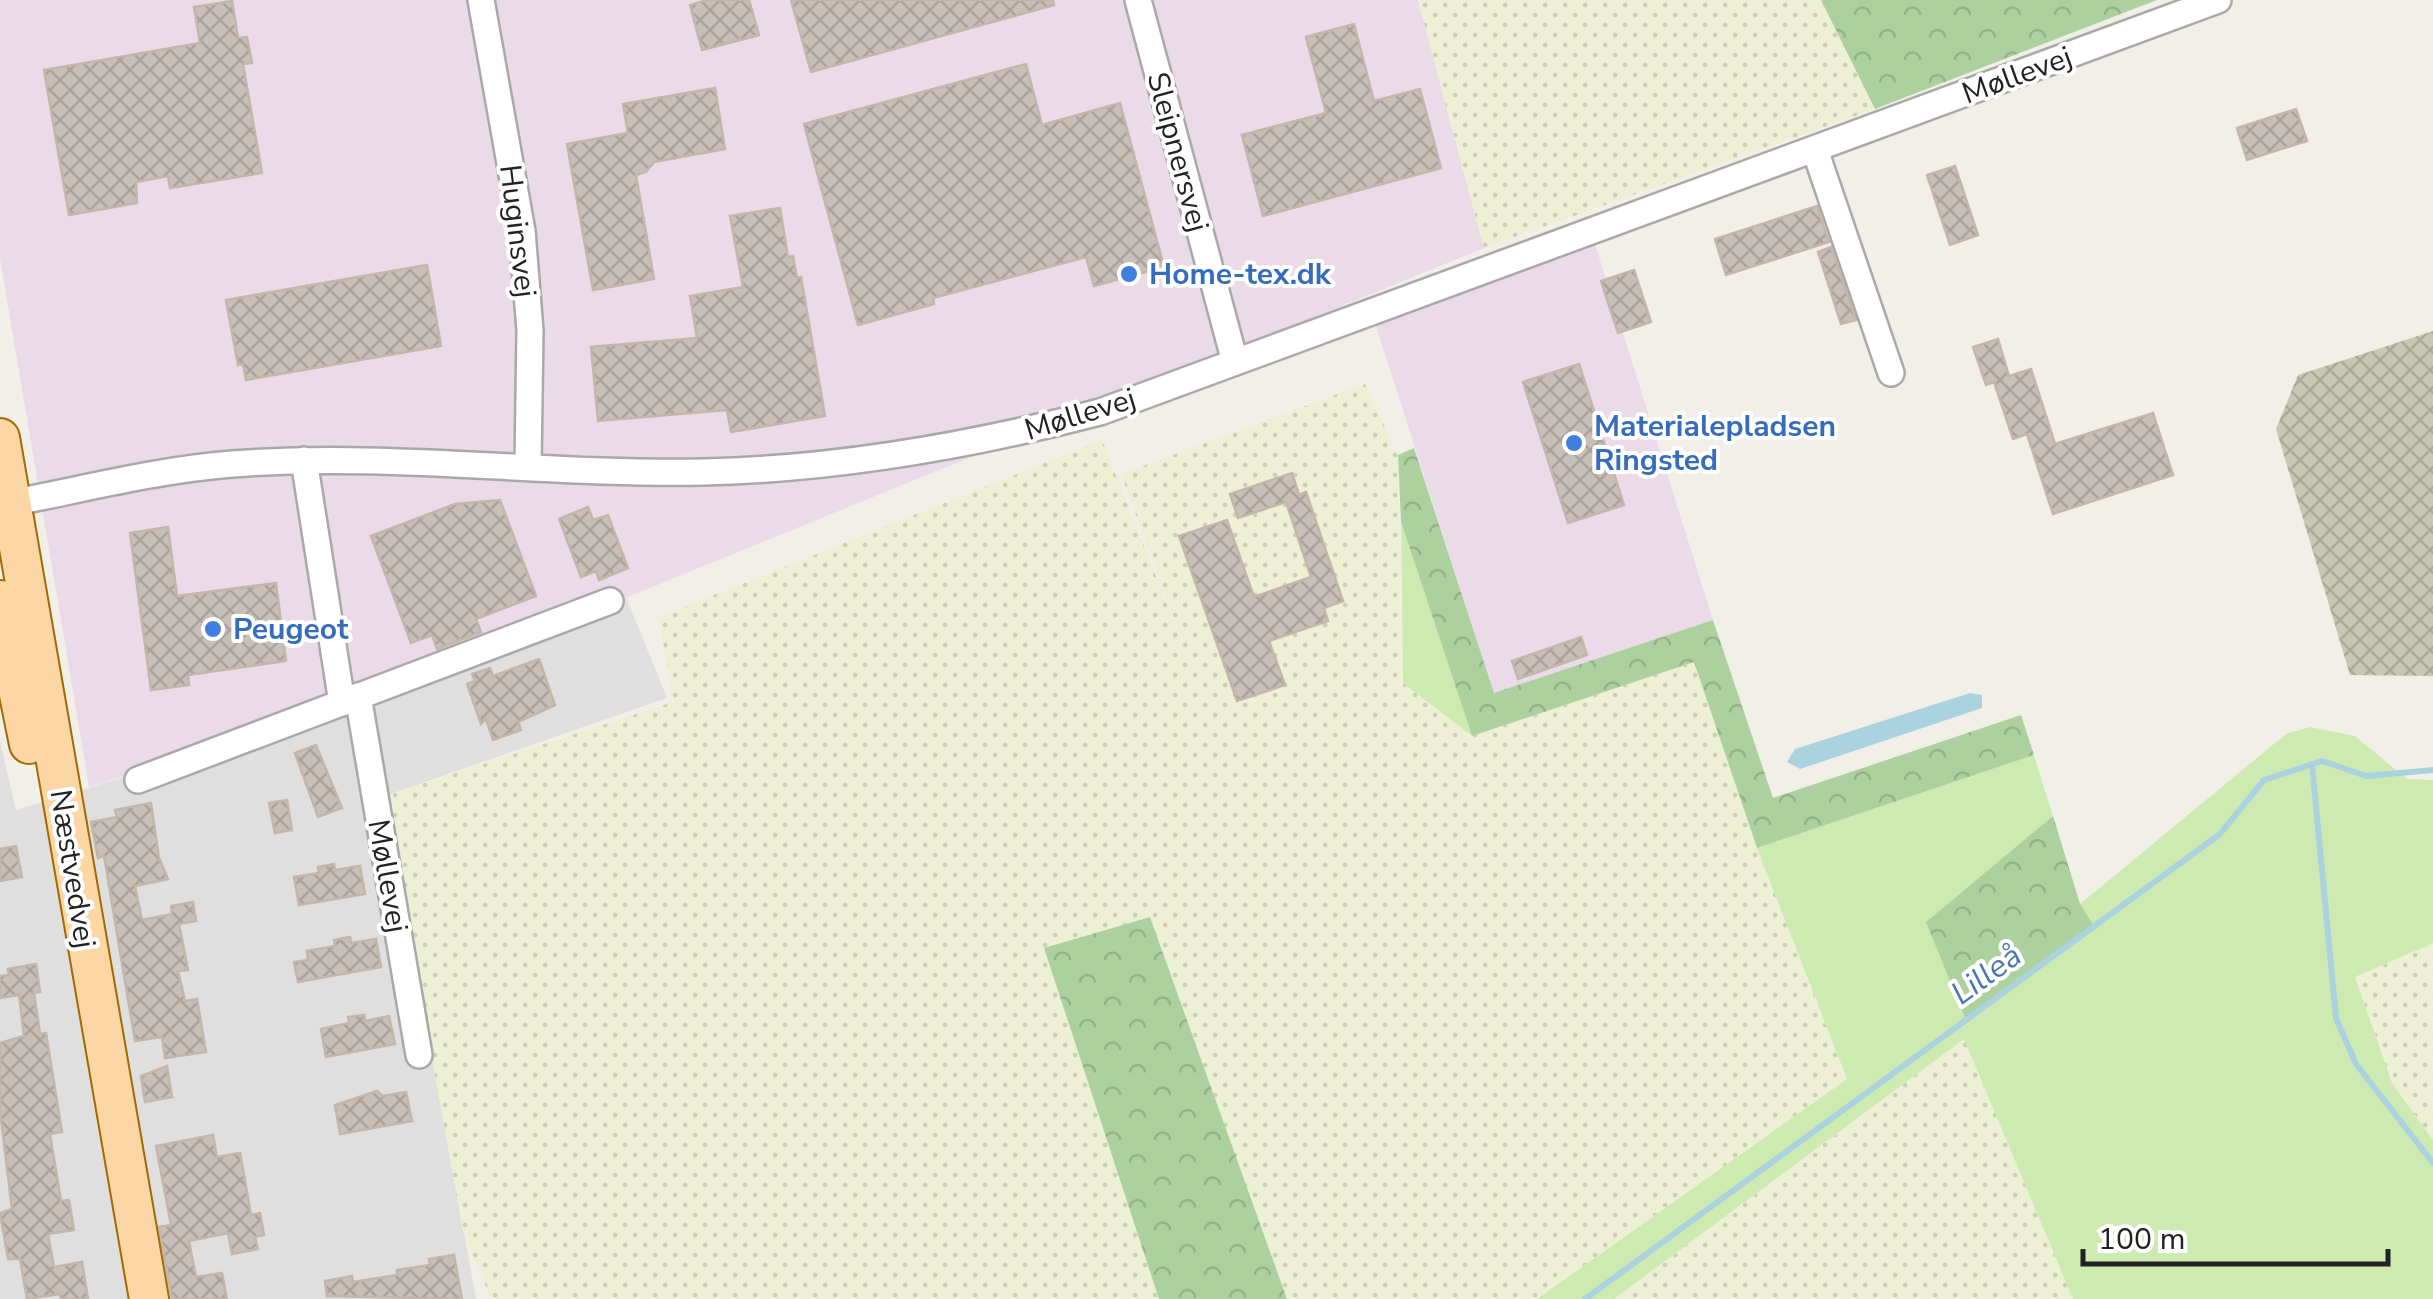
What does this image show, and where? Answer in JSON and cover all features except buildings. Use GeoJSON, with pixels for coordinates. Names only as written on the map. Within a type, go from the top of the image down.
{"type":"FeatureCollection","features":[{"type":"Feature","properties":{"kind":"main road","name":"Næstvedvej"},"geometry":{"type":"LineString","coordinates":[[0,438],[6,504],[148,1299]]}},
{"type":"Feature","properties":{"kind":"main road","name":"Næstvedvej"},"geometry":{"type":"LineString","coordinates":[[0,600],[44,818],[127,1299]]}},
{"type":"Feature","properties":{"kind":"street","name":"Huginsvej"},"geometry":{"type":"LineString","coordinates":[[481,0],[522,231],[530,330],[528,465]]}},
{"type":"Feature","properties":{"kind":"street","name":"Sleipnersvej"},"geometry":{"type":"LineString","coordinates":[[1138,0],[1235,362]]}},
{"type":"Feature","properties":{"kind":"street","name":"Møllevej"},"geometry":{"type":"LineString","coordinates":[[6,504],[228,464],[304,460],[699,472],[807,467],[1003,437],[1100,412],[2218,0]]}},
{"type":"Feature","properties":{"kind":"street"},"geometry":{"type":"LineString","coordinates":[[1815,150],[1892,372]]}},
{"type":"Feature","properties":{"kind":"street","name":"Møllevej"},"geometry":{"type":"LineString","coordinates":[[304,460],[419,1056]]}},
{"type":"Feature","properties":{"kind":"street"},"geometry":{"type":"LineString","coordinates":[[138,780],[610,601]]}},
{"type":"Feature","properties":{"kind":"shaded area"},"geometry":{"type":"Polygon","coordinates":[[[0,0],[1418,0],[1484,248],[370,702],[89,787],[0,258],[0,0]]]}},
{"type":"Feature","properties":{"kind":"shaded area"},"geometry":{"type":"Polygon","coordinates":[[[1418,0],[1821,0],[1875,109],[1484,248],[1418,0]]]}},
{"type":"Feature","properties":{"kind":"shaded area"},"geometry":{"type":"Polygon","coordinates":[[[1595,244],[1713,620],[1494,694],[1375,323],[1595,244]]]}},
{"type":"Feature","properties":{"kind":"shaded area"},"geometry":{"type":"Polygon","coordinates":[[[2433,331],[2433,676],[2350,675],[2276,429],[2298,375],[2433,331]]]}},
{"type":"Feature","properties":{"kind":"shaded area"},"geometry":{"type":"Polygon","coordinates":[[[1365,384],[1398,455],[1403,683],[1472,736],[1694,662],[1757,848],[1847,1079],[1537,1299],[1287,1299],[1150,917],[1044,948],[1159,1299],[491,1299],[463,1231],[385,796],[673,702],[659,617],[1102,440],[1187,654],[1121,474],[1365,384]]]}},
{"type":"Feature","properties":{"kind":"shaded area"},"geometry":{"type":"Polygon","coordinates":[[[626,597],[667,698],[385,796],[476,1299],[0,1299],[0,741],[16,810],[370,702],[626,597]]]}},
{"type":"Feature","properties":{"kind":"shaded area"},"geometry":{"type":"Polygon","coordinates":[[[2433,943],[2433,1140],[2392,1083],[2355,977],[2433,943]]]}},
{"type":"Feature","properties":{"kind":"shaded area"},"geometry":{"type":"Polygon","coordinates":[[[1964,1038],[2073,1299],[1614,1299],[1861,1116],[1964,1038]]]}},
{"type":"Feature","properties":{"kind":"green space"},"geometry":{"type":"Polygon","coordinates":[[[1821,0],[2157,0],[1875,109],[1821,0]]]}},
{"type":"Feature","properties":{"kind":"green space"},"geometry":{"type":"Polygon","coordinates":[[[1414,448],[1494,693],[1713,620],[1773,798],[2021,715],[2034,755],[1757,848],[1694,662],[1472,736],[1401,522],[1398,455],[1414,448]]]}},
{"type":"Feature","properties":{"kind":"green space"},"geometry":{"type":"Polygon","coordinates":[[[1401,522],[1472,736],[1403,683],[1401,522]]]}},
{"type":"Feature","properties":{"kind":"green space"},"geometry":{"type":"Polygon","coordinates":[[[2310,727],[2355,736],[2407,779],[2433,780],[2433,943],[2355,977],[2392,1083],[2433,1140],[2433,1299],[2073,1299],[1964,1039],[1614,1299],[1537,1299],[1847,1079],[1757,848],[2034,755],[2080,904],[2286,734],[2310,727]]]}},
{"type":"Feature","properties":{"kind":"green space"},"geometry":{"type":"Polygon","coordinates":[[[2053,816],[2080,904],[2094,926],[1966,1020],[1926,922],[2053,816]]]}},
{"type":"Feature","properties":{"kind":"green space"},"geometry":{"type":"Polygon","coordinates":[[[1150,917],[1287,1299],[1159,1299],[1044,948],[1150,917]]]}},
{"type":"Feature","properties":{"kind":"water"},"geometry":{"type":"Polygon","coordinates":[[[1970,693],[1982,695],[1982,708],[1800,769],[1787,762],[1795,749],[1970,693]]]}},
{"type":"Feature","properties":{"kind":"waterway","name":"Lilleå"},"geometry":{"type":"LineString","coordinates":[[1585,1299],[2220,834],[2264,780],[2322,761],[2366,776],[2433,770]]}},
{"type":"Feature","properties":{"kind":"waterway"},"geometry":{"type":"LineString","coordinates":[[2312,764],[2336,1018],[2356,1064],[2433,1163]]}},
{"type":"Feature","properties":{"kind":"place","name":"Home-tex.dk"},"geometry":{"type":"Point","coordinates":[1129,274]}},
{"type":"Feature","properties":{"kind":"place","name":"Materialepladsen Ringsted"},"geometry":{"type":"Point","coordinates":[1574,443]}},
{"type":"Feature","properties":{"kind":"place","name":"Peugeot"},"geometry":{"type":"Point","coordinates":[213,629]}}]}
